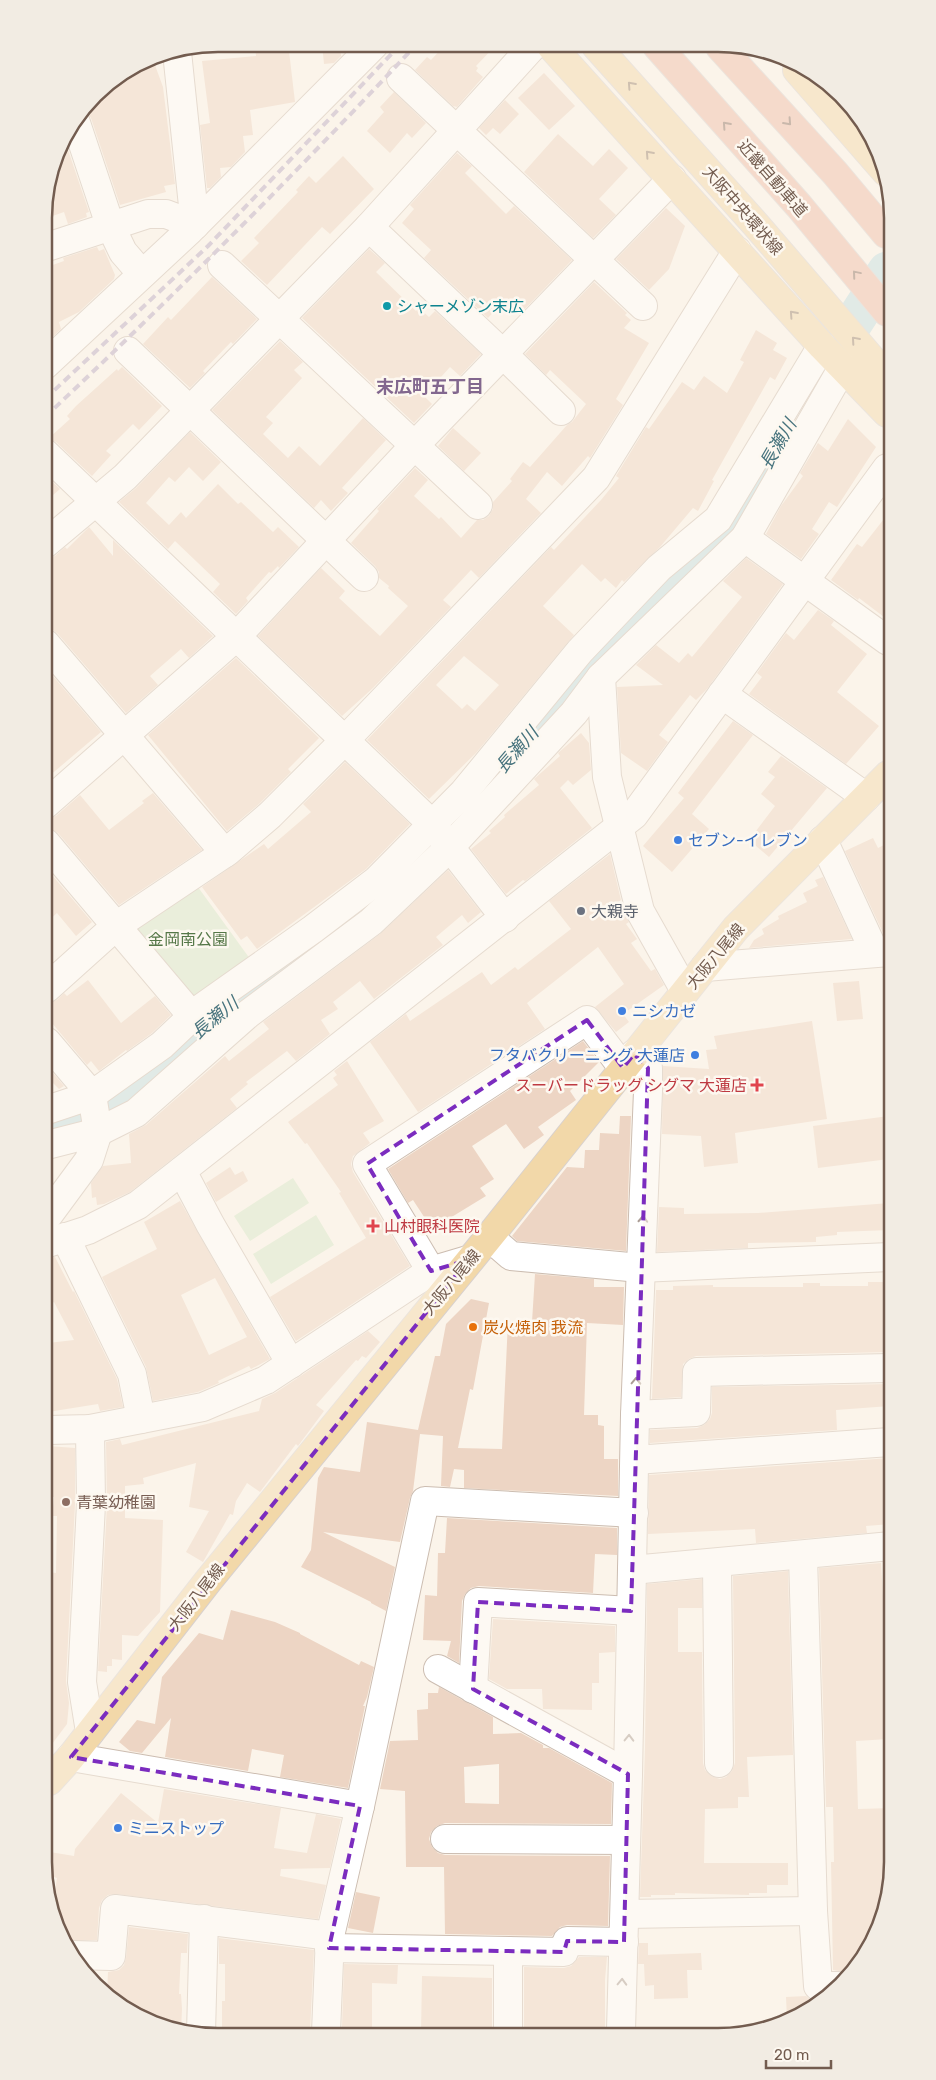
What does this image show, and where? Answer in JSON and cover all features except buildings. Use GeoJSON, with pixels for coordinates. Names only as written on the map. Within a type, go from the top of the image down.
{"type":"FeatureCollection","features":[{"type":"Feature","properties":{"kind":"highway","name":"近畿自動車道"},"geometry":{"type":"LineString","coordinates":[[662,52],[799,206],[884,308]]}},
{"type":"Feature","properties":{"kind":"highway"},"geometry":{"type":"LineString","coordinates":[[725,53],[835,173],[884,232]]}},
{"type":"Feature","properties":{"kind":"main road"},"geometry":{"type":"LineString","coordinates":[[556,52],[822,346],[884,409]]}},
{"type":"Feature","properties":{"kind":"main road","name":"大阪中央環状線"},"geometry":{"type":"LineString","coordinates":[[602,52],[757,226],[884,373]]}},
{"type":"Feature","properties":{"kind":"main road"},"geometry":{"type":"LineString","coordinates":[[803,77],[870,152]]}},
{"type":"Feature","properties":{"kind":"main road","name":"大阪八尾線"},"geometry":{"type":"LineString","coordinates":[[52,1778],[208,1581],[736,928],[884,779]]}},
{"type":"Feature","properties":{"kind":"street"},"geometry":{"type":"LineString","coordinates":[[53,537],[125,477],[370,227],[528,52]]}},
{"type":"Feature","properties":{"kind":"street"},"geometry":{"type":"LineString","coordinates":[[53,358],[195,224],[366,53]]}},
{"type":"Feature","properties":{"kind":"street"},"geometry":{"type":"LineString","coordinates":[[178,58],[195,224]]}},
{"type":"Feature","properties":{"kind":"street"},"geometry":{"type":"LineString","coordinates":[[401,78],[643,306]]}},
{"type":"Feature","properties":{"kind":"street"},"geometry":{"type":"LineString","coordinates":[[78,130],[110,225],[123,252],[142,274]]}},
{"type":"Feature","properties":{"kind":"street"},"geometry":{"type":"LineString","coordinates":[[53,798],[236,638],[414,446],[672,179]]}},
{"type":"Feature","properties":{"kind":"street"},"geometry":{"type":"LineString","coordinates":[[53,245],[148,214],[166,214],[195,224]]}},
{"type":"Feature","properties":{"kind":"street"},"geometry":{"type":"LineString","coordinates":[[370,227],[561,411]]}},
{"type":"Feature","properties":{"kind":"street"},"geometry":{"type":"LineString","coordinates":[[53,983],[116,926],[225,853],[270,815],[345,740],[596,478],[737,251]]}},
{"type":"Feature","properties":{"kind":"street"},"geometry":{"type":"LineString","coordinates":[[222,265],[281,317],[414,446],[478,505]]}},
{"type":"Feature","properties":{"kind":"street"},"geometry":{"type":"LineString","coordinates":[[52,1108],[92,1095],[162,1045],[193,1017],[376,881],[464,792],[580,651],[659,568],[718,519],[822,346]]}},
{"type":"Feature","properties":{"kind":"street"},"geometry":{"type":"LineString","coordinates":[[128,351],[325,542],[364,577]]}},
{"type":"Feature","properties":{"kind":"street"},"geometry":{"type":"LineString","coordinates":[[52,1144],[98,1132],[136,1113],[248,1014],[370,922],[450,846],[574,713],[602,677],[745,538],[843,367]]}},
{"type":"Feature","properties":{"kind":"street"},"geometry":{"type":"LineString","coordinates":[[53,461],[432,824],[505,918]]}},
{"type":"Feature","properties":{"kind":"street"},"geometry":{"type":"LineString","coordinates":[[141,1418],[132,1374],[57,1240],[88,1230],[138,1205],[634,815],[884,472]]}},
{"type":"Feature","properties":{"kind":"street"},"geometry":{"type":"LineString","coordinates":[[745,538],[884,639]]}},
{"type":"Feature","properties":{"kind":"street"},"geometry":{"type":"LineString","coordinates":[[53,652],[225,853]]}},
{"type":"Feature","properties":{"kind":"street"},"geometry":{"type":"LineString","coordinates":[[602,677],[607,777],[640,911],[685,991]]}},
{"type":"Feature","properties":{"kind":"street"},"geometry":{"type":"LineString","coordinates":[[722,694],[866,797]]}},
{"type":"Feature","properties":{"kind":"street"},"geometry":{"type":"LineString","coordinates":[[705,967],[882,953],[823,840]]}},
{"type":"Feature","properties":{"kind":"street"},"geometry":{"type":"LineString","coordinates":[[53,851],[193,1017]]}},
{"type":"Feature","properties":{"kind":"street"},"geometry":{"type":"LineString","coordinates":[[431,1271],[367,1164],[588,1020],[629,1061],[648,1068],[635,1415],[621,2028]]}},
{"type":"Feature","properties":{"kind":"street"},"geometry":{"type":"LineString","coordinates":[[52,1048],[92,1095],[98,1132],[88,1160],[52,1211]]}},
{"type":"Feature","properties":{"kind":"street"},"geometry":{"type":"LineString","coordinates":[[182,1171],[210,1224],[291,1364]]}},
{"type":"Feature","properties":{"kind":"street"},"geometry":{"type":"LineString","coordinates":[[488,1237],[511,1256],[640,1268],[883,1257]]}},
{"type":"Feature","properties":{"kind":"street"},"geometry":{"type":"LineString","coordinates":[[52,1430],[90,1429],[202,1407],[266,1380],[431,1271],[468,1260]]}},
{"type":"Feature","properties":{"kind":"street"},"geometry":{"type":"LineString","coordinates":[[635,1415],[696,1412],[697,1372],[883,1368]]}},
{"type":"Feature","properties":{"kind":"street"},"geometry":{"type":"LineString","coordinates":[[90,1429],[91,1504],[82,1682],[90,1732]]}},
{"type":"Feature","properties":{"kind":"street"},"geometry":{"type":"LineString","coordinates":[[635,1460],[883,1442]]}},
{"type":"Feature","properties":{"kind":"street"},"geometry":{"type":"LineString","coordinates":[[326,2028],[329,1942],[425,1501],[634,1512]]}},
{"type":"Feature","properties":{"kind":"street"},"geometry":{"type":"LineString","coordinates":[[632,1570],[803,1556],[883,1547]]}},
{"type":"Feature","properties":{"kind":"street"},"geometry":{"type":"LineString","coordinates":[[803,1556],[813,1911],[818,1986],[827,1986]]}},
{"type":"Feature","properties":{"kind":"street"},"geometry":{"type":"LineString","coordinates":[[717,1563],[720,1764]]}},
{"type":"Feature","properties":{"kind":"street"},"geometry":{"type":"LineString","coordinates":[[473,1689],[478,1602],[631,1611]]}},
{"type":"Feature","properties":{"kind":"street"},"geometry":{"type":"LineString","coordinates":[[438,1670],[628,1774]]}},
{"type":"Feature","properties":{"kind":"street"},"geometry":{"type":"LineString","coordinates":[[70,1757],[360,1806]]}},
{"type":"Feature","properties":{"kind":"street"},"geometry":{"type":"LineString","coordinates":[[445,1839],[626,1840]]}},
{"type":"Feature","properties":{"kind":"street"},"geometry":{"type":"LineString","coordinates":[[84,1958],[111,1956],[115,1908],[204,1919],[329,1942],[564,1952],[567,1941],[624,1942]]}},
{"type":"Feature","properties":{"kind":"street"},"geometry":{"type":"LineString","coordinates":[[625,1914],[813,1911]]}},
{"type":"Feature","properties":{"kind":"street"},"geometry":{"type":"LineString","coordinates":[[201,2026],[204,1919]]}},
{"type":"Feature","properties":{"kind":"street"},"geometry":{"type":"LineString","coordinates":[[508,1951],[508,2028]]}},
{"type":"Feature","properties":{"kind":"highlighted area"},"geometry":{"type":"Polygon","coordinates":[[[587,1020],[623,1068],[634,1054],[648,1068],[631,1611],[478,1602],[473,1689],[628,1774],[624,1942],[567,1941],[564,1952],[329,1948],[360,1806],[71,1757],[468,1260],[431,1271],[367,1164],[587,1020]]]}},
{"type":"Feature","properties":{"kind":"green space","name":"金岡南公園"},"geometry":{"type":"Polygon","coordinates":[[[195,883],[253,963],[190,1009],[132,929],[195,883]]]}},
{"type":"Feature","properties":{"kind":"green space"},"geometry":{"type":"Polygon","coordinates":[[[293,1178],[309,1203],[250,1241],[234,1216],[293,1178]]]}},
{"type":"Feature","properties":{"kind":"green space"},"geometry":{"type":"Polygon","coordinates":[[[316,1215],[334,1245],[271,1284],[253,1254],[316,1215]]]}},
{"type":"Feature","properties":{"kind":"waterway","name":"長瀬川"},"geometry":{"type":"LineString","coordinates":[[826,365],[884,276]]}},
{"type":"Feature","properties":{"kind":"waterway","name":"長瀬川"},"geometry":{"type":"LineString","coordinates":[[468,807],[620,632],[730,528],[781,439]]}},
{"type":"Feature","properties":{"kind":"waterway","name":"長瀬川"},"geometry":{"type":"LineString","coordinates":[[52,1127],[86,1117],[132,1090],[215,1016],[298,956]]}},
{"type":"Feature","properties":{"kind":"railway"},"geometry":{"type":"LineString","coordinates":[[53,392],[208,246],[393,53]]}},
{"type":"Feature","properties":{"kind":"railway"},"geometry":{"type":"LineString","coordinates":[[53,409],[234,234],[409,53]]}},
{"type":"Feature","properties":{"kind":"place","name":"シャーメゾン末広"},"geometry":{"type":"Point","coordinates":[387,306]}},
{"type":"Feature","properties":{"kind":"place","name":"セブン-イレブン"},"geometry":{"type":"Point","coordinates":[678,840]}},
{"type":"Feature","properties":{"kind":"place","name":"大親寺"},"geometry":{"type":"Point","coordinates":[581,911]}},
{"type":"Feature","properties":{"kind":"place","name":"ニシカゼ"},"geometry":{"type":"Point","coordinates":[622,1011]}},
{"type":"Feature","properties":{"kind":"place","name":"フタバクリーニング 大蓮店"},"geometry":{"type":"Point","coordinates":[695,1055]}},
{"type":"Feature","properties":{"kind":"place","name":"スーバードラッグ シグマ 大蓮店"},"geometry":{"type":"Point","coordinates":[757,1085]}},
{"type":"Feature","properties":{"kind":"place","name":"山村眼科医院"},"geometry":{"type":"Point","coordinates":[373,1226]}},
{"type":"Feature","properties":{"kind":"place","name":"炭火焼肉 我流"},"geometry":{"type":"Point","coordinates":[473,1327]}},
{"type":"Feature","properties":{"kind":"place","name":"青葉幼稚園"},"geometry":{"type":"Point","coordinates":[66,1502]}},
{"type":"Feature","properties":{"kind":"place","name":"ミニストップ"},"geometry":{"type":"Point","coordinates":[118,1828]}},
{"type":"Feature","properties":{"kind":"district","name":"末広町五丁目"},"geometry":{"type":"Point","coordinates":[430,387]}}]}
